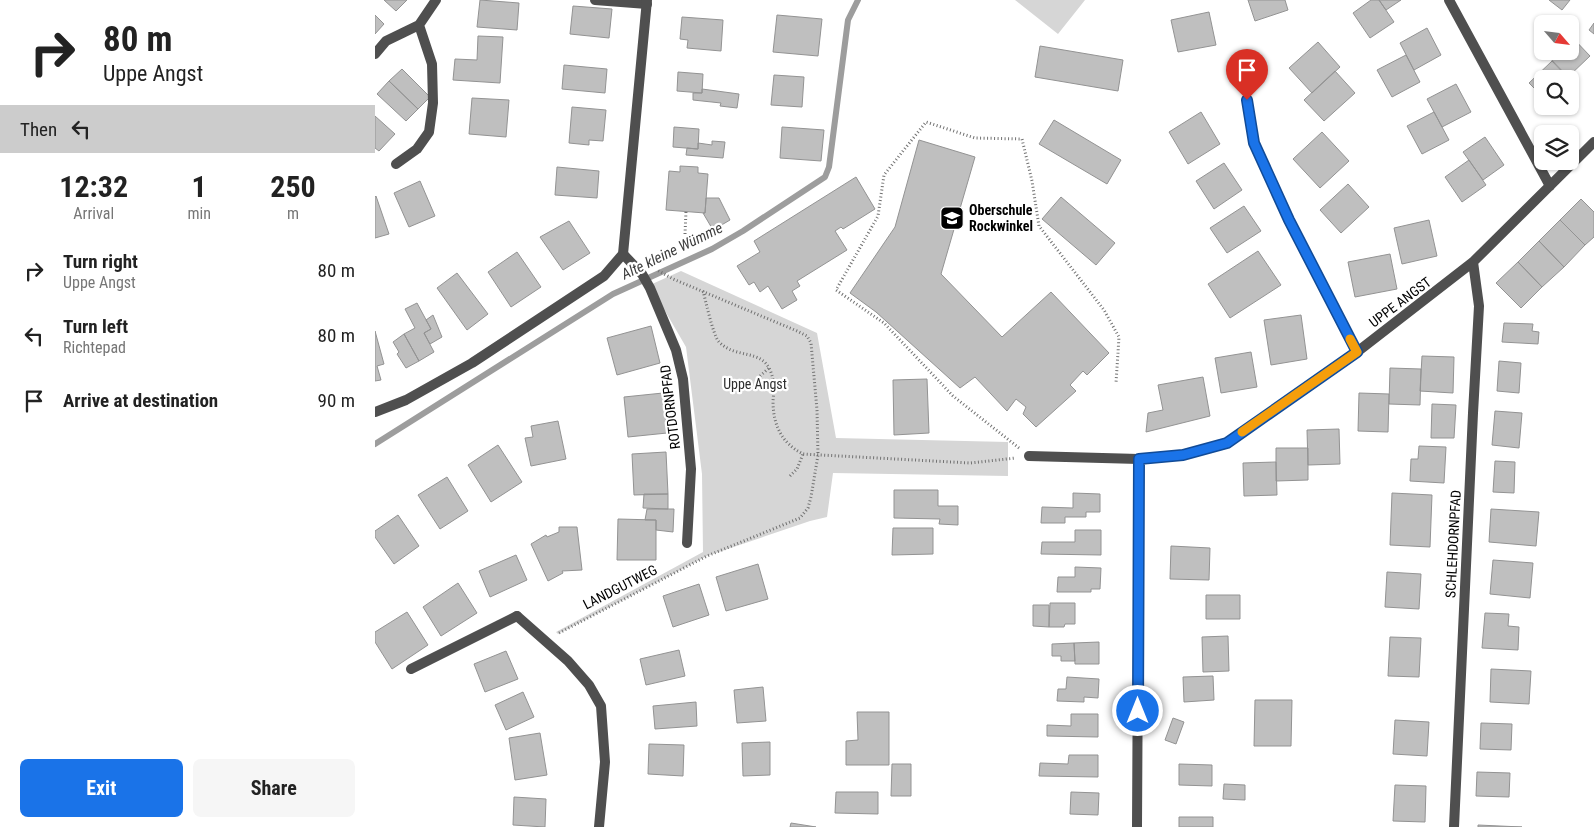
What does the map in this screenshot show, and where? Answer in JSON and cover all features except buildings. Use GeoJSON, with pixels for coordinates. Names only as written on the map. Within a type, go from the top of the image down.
{"type":"FeatureCollection","features":[{"type":"Feature","properties":{"kind":"street"},"geometry":{"type":"LineString","coordinates":[[375,54],[386,42],[419,25],[436,0]]}},
{"type":"Feature","properties":{"kind":"street"},"geometry":{"type":"LineString","coordinates":[[375,412],[407,400],[473,362],[604,276],[623,254],[647,2],[595,0]]}},
{"type":"Feature","properties":{"kind":"street"},"geometry":{"type":"LineString","coordinates":[[1449,0],[1550,186]]}},
{"type":"Feature","properties":{"kind":"street"},"geometry":{"type":"LineString","coordinates":[[396,164],[417,148],[429,132],[433,103],[432,64],[419,25]]}},
{"type":"Feature","properties":{"kind":"street"},"geometry":{"type":"LineString","coordinates":[[1247,100],[1254,143],[1289,220],[1357,352]]}},
{"type":"Feature","properties":{"kind":"street","name":"UPPE ANGST"},"geometry":{"type":"LineString","coordinates":[[1029,456],[1139,459],[1183,455],[1227,443],[1357,352],[1473,262],[1594,142]]}},
{"type":"Feature","properties":{"kind":"street","name":"ROTDORNPFAD"},"geometry":{"type":"LineString","coordinates":[[623,254],[642,274],[650,288],[676,350],[683,379],[691,469],[687,543]]}},
{"type":"Feature","properties":{"kind":"street","name":"SCHLEHDORNPFAD"},"geometry":{"type":"LineString","coordinates":[[1454,827],[1479,306],[1473,262]]}},
{"type":"Feature","properties":{"kind":"street"},"geometry":{"type":"LineString","coordinates":[[1137,827],[1139,459]]}},
{"type":"Feature","properties":{"kind":"street"},"geometry":{"type":"LineString","coordinates":[[411,669],[517,616],[568,661],[589,685],[601,706],[605,762],[599,827]]}},
{"type":"Feature","properties":{"kind":"path"},"geometry":{"type":"LineString","coordinates":[[1029,456],[953,396],[884,323],[836,290],[878,216],[884,175],[926,122],[975,138],[1022,139],[1032,181],[1039,226],[1105,310],[1119,338],[1116,383]]}},
{"type":"Feature","properties":{"kind":"path"},"geometry":{"type":"LineString","coordinates":[[685,234],[686,211]]}},
{"type":"Feature","properties":{"kind":"path"},"geometry":{"type":"LineString","coordinates":[[664,274],[703,291],[717,340],[726,348],[739,354],[759,358],[769,368],[774,387],[773,416],[776,427],[788,445],[803,454],[970,463],[1029,456]]}},
{"type":"Feature","properties":{"kind":"path","name":"LANDGUTWEG"},"geometry":{"type":"LineString","coordinates":[[545,640],[707,556],[800,518],[808,508],[818,455],[817,410],[811,343],[797,331],[703,291]]}},
{"type":"Feature","properties":{"kind":"path"},"geometry":{"type":"LineString","coordinates":[[760,376],[769,368]]}},
{"type":"Feature","properties":{"kind":"path"},"geometry":{"type":"LineString","coordinates":[[790,476],[797,469],[803,454]]}},
{"type":"Feature","properties":{"kind":"green space"},"geometry":{"type":"Polygon","coordinates":[[[1015,0],[1085,0],[1058,34],[1015,0]]]}},
{"type":"Feature","properties":{"kind":"green space","name":"Uppe Angst"},"geometry":{"type":"Polygon","coordinates":[[[681,271],[817,333],[836,438],[1008,442],[1008,476],[833,473],[827,517],[707,556],[558,634],[556,632],[703,552],[702,474],[686,347],[650,285],[681,271]]]}},
{"type":"Feature","properties":{"kind":"waterway","name":"Alte kleine Wümme"},"geometry":{"type":"LineString","coordinates":[[375,444],[613,294],[712,249],[825,177],[829,167],[848,20],[858,0]]}},
{"type":"Feature","properties":{"kind":"slow traffic"},"geometry":{"type":"LineString","coordinates":[[1242,432],[1357,352],[1350,339]]}},
{"type":"Feature","properties":{"kind":"place","name":"Oberschule Rockwinkel"},"geometry":{"type":"Point","coordinates":[952,218]}},
{"type":"Feature","properties":{"kind":"route"},"geometry":{"type":"LineString","coordinates":[[1138,711],[1139,459],[1183,455],[1227,443],[1357,352],[1289,220],[1254,143],[1247,100]]}}]}
